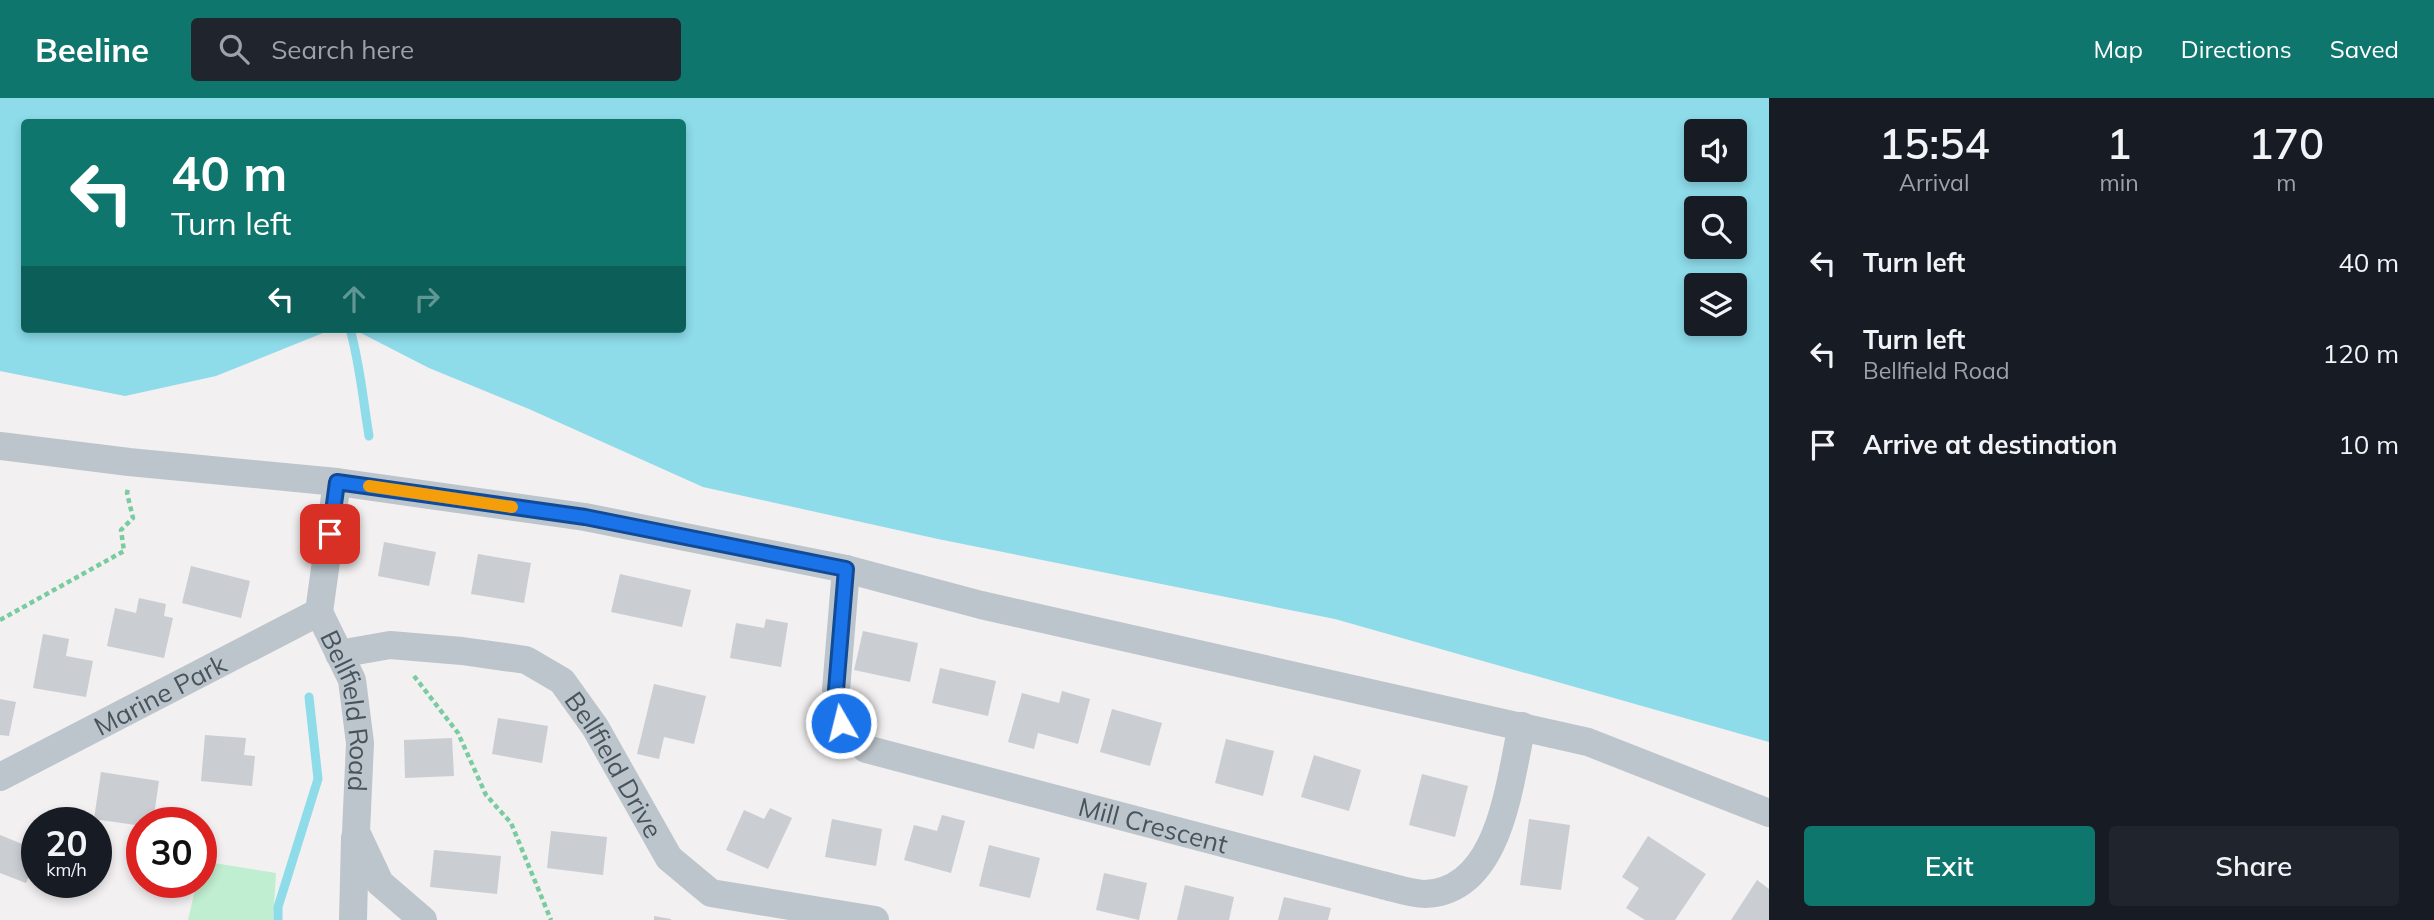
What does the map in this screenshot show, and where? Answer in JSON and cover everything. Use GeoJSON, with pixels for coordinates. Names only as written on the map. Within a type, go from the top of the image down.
{"type":"FeatureCollection","features":[{"type":"Feature","properties":{"kind":"street"},"geometry":{"type":"LineString","coordinates":[[0,446],[139,463],[337,482],[585,517],[846,569],[981,605],[1588,742],[1769,813]]}},
{"type":"Feature","properties":{"kind":"street","name":"Bellfield Road"},"geometry":{"type":"LineString","coordinates":[[337,482],[319,612],[352,680],[360,743],[356,832],[380,883],[422,920]]}},
{"type":"Feature","properties":{"kind":"street","name":"Mill Crescent"},"geometry":{"type":"LineString","coordinates":[[846,569],[836,690],[841,723],[866,749],[1382,885],[1424,894],[1451,887],[1479,867],[1496,837],[1522,726]]}},
{"type":"Feature","properties":{"kind":"street","name":"Marine Park"},"geometry":{"type":"LineString","coordinates":[[0,777],[319,612]]}},
{"type":"Feature","properties":{"kind":"street","name":"Bellfield Drive"},"geometry":{"type":"LineString","coordinates":[[339,654],[390,645],[526,660],[562,681],[595,727],[669,858],[711,893],[875,920]]}},
{"type":"Feature","properties":{"kind":"street"},"geometry":{"type":"LineString","coordinates":[[353,920],[356,832]]}},
{"type":"Feature","properties":{"kind":"path"},"geometry":{"type":"LineString","coordinates":[[0,620],[124,551],[121,530],[132,518],[127,493],[139,463]]}},
{"type":"Feature","properties":{"kind":"path"},"geometry":{"type":"LineString","coordinates":[[390,645],[458,733],[486,795],[512,823],[551,920]]}},
{"type":"Feature","properties":{"kind":"green space"},"geometry":{"type":"Polygon","coordinates":[[[217,863],[276,873],[273,920],[188,920],[193,898],[217,898],[217,863]]]}},
{"type":"Feature","properties":{"kind":"water"},"geometry":{"type":"Polygon","coordinates":[[[0,98],[1769,98],[1769,742],[1335,619],[938,539],[703,487],[529,409],[429,368],[361,333],[686,333],[686,119],[21,119],[21,333],[323,333],[216,376],[125,396],[0,371],[0,98]]]}},
{"type":"Feature","properties":{"kind":"building"},"geometry":{"type":"Polygon","coordinates":[[[384,542],[436,552],[429,586],[378,576],[384,542]]]}},
{"type":"Feature","properties":{"kind":"building"},"geometry":{"type":"Polygon","coordinates":[[[478,554],[531,563],[524,603],[471,594],[478,554]]]}},
{"type":"Feature","properties":{"kind":"building"},"geometry":{"type":"Polygon","coordinates":[[[191,566],[250,581],[241,618],[182,603],[191,566]]]}},
{"type":"Feature","properties":{"kind":"building"},"geometry":{"type":"Polygon","coordinates":[[[620,574],[691,590],[682,627],[611,612],[620,574]]]}},
{"type":"Feature","properties":{"kind":"building"},"geometry":{"type":"Polygon","coordinates":[[[139,598],[166,604],[164,616],[173,618],[164,658],[107,646],[115,608],[136,613],[139,598]]]}},
{"type":"Feature","properties":{"kind":"building"},"geometry":{"type":"Polygon","coordinates":[[[766,619],[788,623],[781,667],[730,658],[736,623],[764,628],[766,619]]]}},
{"type":"Feature","properties":{"kind":"building"},"geometry":{"type":"Polygon","coordinates":[[[863,631],[918,643],[910,682],[854,670],[863,631]]]}},
{"type":"Feature","properties":{"kind":"building"},"geometry":{"type":"Polygon","coordinates":[[[43,634],[69,639],[66,656],[93,661],[86,697],[33,688],[43,634]]]}},
{"type":"Feature","properties":{"kind":"building"},"geometry":{"type":"Polygon","coordinates":[[[940,668],[996,681],[988,716],[932,703],[940,668]]]}},
{"type":"Feature","properties":{"kind":"building"},"geometry":{"type":"Polygon","coordinates":[[[654,684],[706,696],[694,744],[664,737],[659,759],[637,754],[654,684]]]}},
{"type":"Feature","properties":{"kind":"building"},"geometry":{"type":"Polygon","coordinates":[[[1062,691],[1090,699],[1078,744],[1038,733],[1034,749],[1008,742],[1022,693],[1059,703],[1062,691]]]}},
{"type":"Feature","properties":{"kind":"building"},"geometry":{"type":"Polygon","coordinates":[[[0,699],[16,702],[9,736],[0,735],[0,699]]]}},
{"type":"Feature","properties":{"kind":"building"},"geometry":{"type":"Polygon","coordinates":[[[1112,709],[1162,723],[1150,766],[1100,752],[1112,709]]]}},
{"type":"Feature","properties":{"kind":"building"},"geometry":{"type":"Polygon","coordinates":[[[498,718],[548,726],[542,763],[492,754],[498,718]]]}},
{"type":"Feature","properties":{"kind":"building"},"geometry":{"type":"Polygon","coordinates":[[[205,735],[246,738],[244,755],[255,756],[252,786],[201,781],[205,735]]]}},
{"type":"Feature","properties":{"kind":"building"},"geometry":{"type":"Polygon","coordinates":[[[452,738],[454,776],[405,778],[404,740],[452,738]]]}},
{"type":"Feature","properties":{"kind":"building"},"geometry":{"type":"Polygon","coordinates":[[[1226,739],[1274,751],[1263,796],[1215,783],[1226,739]]]}},
{"type":"Feature","properties":{"kind":"building"},"geometry":{"type":"Polygon","coordinates":[[[1314,755],[1361,770],[1349,811],[1301,797],[1314,755]]]}},
{"type":"Feature","properties":{"kind":"building"},"geometry":{"type":"Polygon","coordinates":[[[101,772],[159,781],[155,807],[126,807],[126,824],[112,822],[112,807],[96,807],[101,772]]]}},
{"type":"Feature","properties":{"kind":"building"},"geometry":{"type":"Polygon","coordinates":[[[1422,774],[1468,786],[1455,837],[1409,825],[1422,774]]]}},
{"type":"Feature","properties":{"kind":"building"},"geometry":{"type":"Polygon","coordinates":[[[770,808],[792,818],[768,869],[726,850],[744,810],[764,819],[770,808]]]}},
{"type":"Feature","properties":{"kind":"building"},"geometry":{"type":"Polygon","coordinates":[[[942,815],[965,821],[951,873],[904,860],[914,825],[937,831],[942,815]]]}},
{"type":"Feature","properties":{"kind":"building"},"geometry":{"type":"Polygon","coordinates":[[[832,819],[882,829],[876,866],[825,857],[832,819]]]}},
{"type":"Feature","properties":{"kind":"building"},"geometry":{"type":"Polygon","coordinates":[[[1529,819],[1570,825],[1561,890],[1520,885],[1529,819]]]}},
{"type":"Feature","properties":{"kind":"building"},"geometry":{"type":"Polygon","coordinates":[[[551,831],[607,837],[603,875],[547,868],[551,831]]]}},
{"type":"Feature","properties":{"kind":"building"},"geometry":{"type":"Polygon","coordinates":[[[0,835],[21,844],[21,881],[0,873],[0,835]]]}},
{"type":"Feature","properties":{"kind":"building"},"geometry":{"type":"Polygon","coordinates":[[[1648,836],[1706,874],[1675,920],[1645,920],[1626,908],[1639,888],[1622,877],[1648,836]]]}},
{"type":"Feature","properties":{"kind":"building"},"geometry":{"type":"Polygon","coordinates":[[[989,845],[1040,858],[1030,898],[979,886],[989,845]]]}},
{"type":"Feature","properties":{"kind":"building"},"geometry":{"type":"Polygon","coordinates":[[[434,850],[501,856],[497,894],[430,887],[434,850]]]}},
{"type":"Feature","properties":{"kind":"building"},"geometry":{"type":"Polygon","coordinates":[[[1104,873],[1147,883],[1139,920],[1096,910],[1104,873]]]}},
{"type":"Feature","properties":{"kind":"building"},"geometry":{"type":"Polygon","coordinates":[[[1757,880],[1769,889],[1769,920],[1731,920],[1757,880]]]}},
{"type":"Feature","properties":{"kind":"building"},"geometry":{"type":"Polygon","coordinates":[[[1185,885],[1234,897],[1229,920],[1177,920],[1185,885]]]}},
{"type":"Feature","properties":{"kind":"building"},"geometry":{"type":"Polygon","coordinates":[[[1284,897],[1331,908],[1328,920],[1278,920],[1284,897]]]}},
{"type":"Feature","properties":{"kind":"building"},"geometry":{"type":"Polygon","coordinates":[[[654,916],[671,919],[671,920],[654,920],[654,916]]]}},
{"type":"Feature","properties":{"kind":"waterway"},"geometry":{"type":"LineString","coordinates":[[351,333],[369,436]]}},
{"type":"Feature","properties":{"kind":"waterway"},"geometry":{"type":"LineString","coordinates":[[278,920],[278,907],[318,779],[309,697]]}},
{"type":"Feature","properties":{"kind":"slow traffic"},"geometry":{"type":"LineString","coordinates":[[369,486],[512,507]]}},
{"type":"Feature","properties":{"kind":"route"},"geometry":{"type":"LineString","coordinates":[[330,534],[337,482],[585,517],[846,569],[836,690],[841,723]]}}]}
